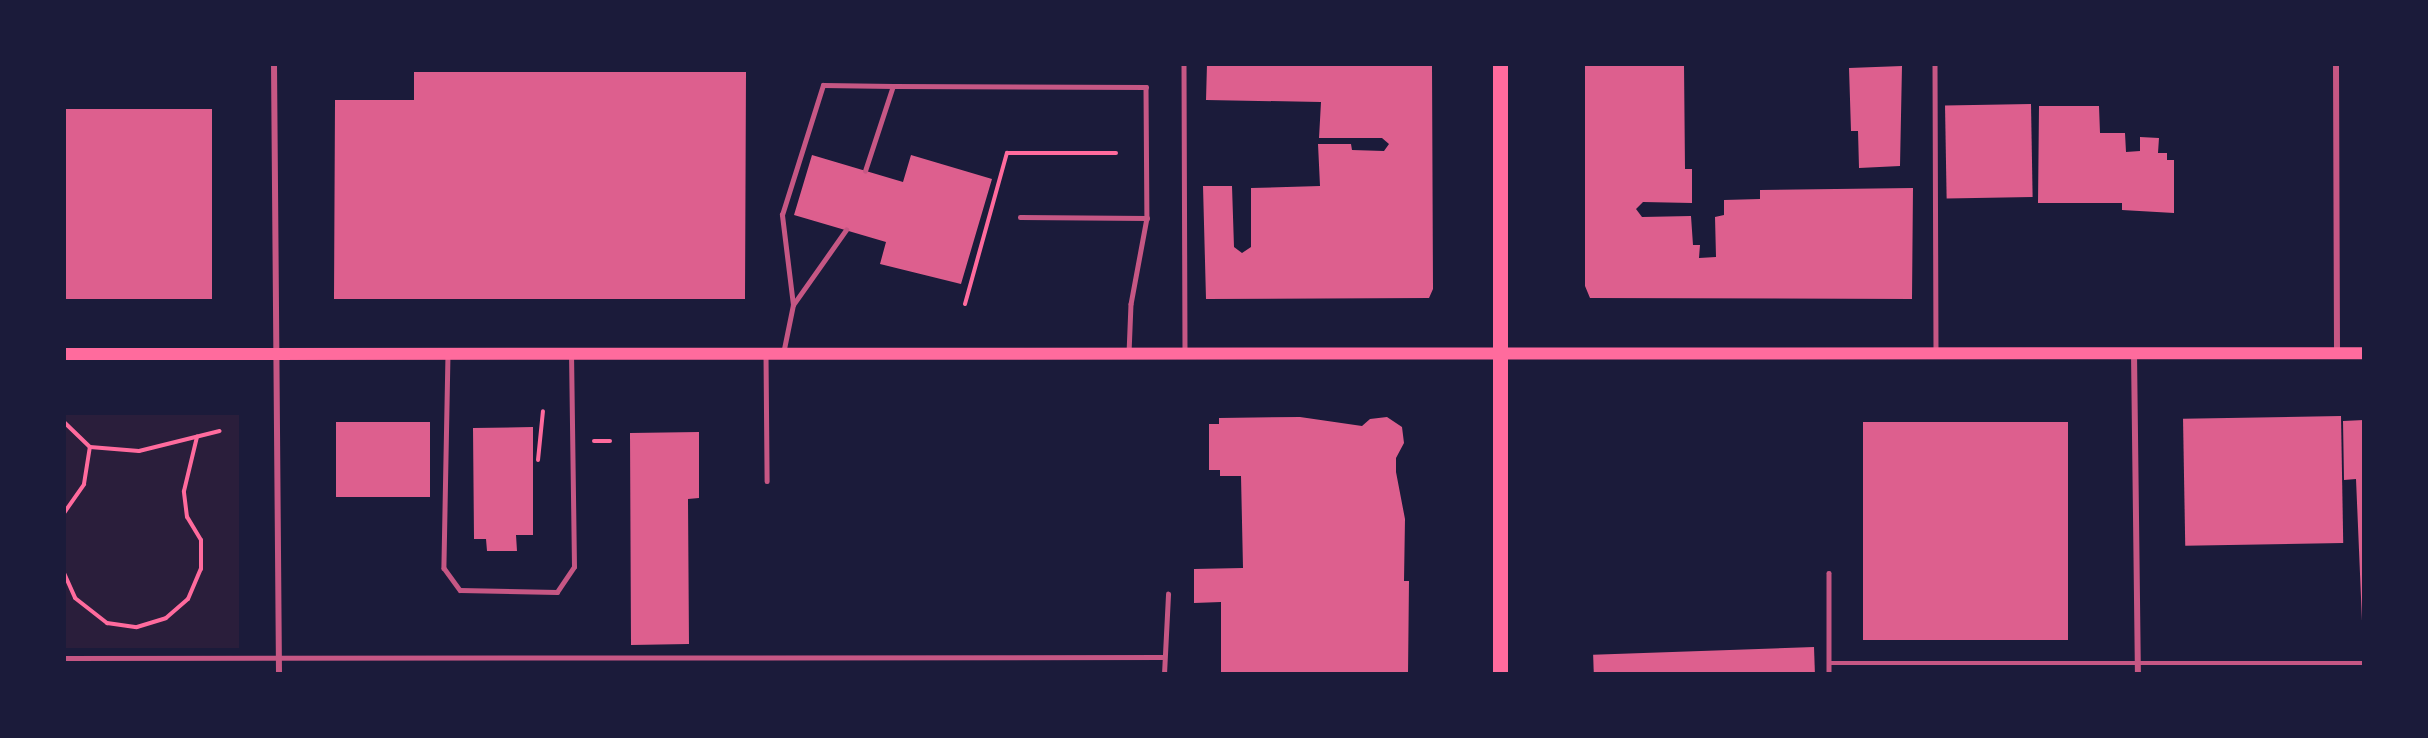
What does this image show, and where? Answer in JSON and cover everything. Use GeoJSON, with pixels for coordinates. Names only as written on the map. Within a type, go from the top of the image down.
{"type":"FeatureCollection","features":[{"type":"Feature","properties":{"kind":"main road"},"geometry":{"type":"LineString","coordinates":[[1500,64],[1500,674]]}},
{"type":"Feature","properties":{"kind":"main road"},"geometry":{"type":"LineString","coordinates":[[64,354],[2364,353]]}},
{"type":"Feature","properties":{"kind":"street"},"geometry":{"type":"LineString","coordinates":[[274,64],[279,674]]}},
{"type":"Feature","properties":{"kind":"street"},"geometry":{"type":"LineString","coordinates":[[2336,64],[2337,353]]}},
{"type":"Feature","properties":{"kind":"street"},"geometry":{"type":"LineString","coordinates":[[2134,353],[2138,674]]}},
{"type":"Feature","properties":{"kind":"lane"},"geometry":{"type":"LineString","coordinates":[[1184,64],[1185,353]]}},
{"type":"Feature","properties":{"kind":"lane"},"geometry":{"type":"LineString","coordinates":[[1935,64],[1936,353]]}},
{"type":"Feature","properties":{"kind":"lane"},"geometry":{"type":"LineString","coordinates":[[783,354],[793,305],[782,215],[823,85],[1146,87],[1147,218],[1131,304],[1129,353]]}},
{"type":"Feature","properties":{"kind":"lane"},"geometry":{"type":"LineString","coordinates":[[865,171],[893,86]]}},
{"type":"Feature","properties":{"kind":"lane"},"geometry":{"type":"LineString","coordinates":[[1020,217],[1147,218]]}},
{"type":"Feature","properties":{"kind":"lane"},"geometry":{"type":"LineString","coordinates":[[793,305],[846,230]]}},
{"type":"Feature","properties":{"kind":"lane"},"geometry":{"type":"LineString","coordinates":[[448,354],[444,568],[460,590],[557,592],[574,567],[571,354]]}},
{"type":"Feature","properties":{"kind":"lane"},"geometry":{"type":"LineString","coordinates":[[766,354],[767,481]]}},
{"type":"Feature","properties":{"kind":"lane"},"geometry":{"type":"LineString","coordinates":[[1829,573],[1829,674]]}},
{"type":"Feature","properties":{"kind":"lane"},"geometry":{"type":"LineString","coordinates":[[1164,674],[1168,594]]}},
{"type":"Feature","properties":{"kind":"lane"},"geometry":{"type":"LineString","coordinates":[[64,658],[1164,657]]}},
{"type":"Feature","properties":{"kind":"lane"},"geometry":{"type":"LineString","coordinates":[[1829,663],[2364,663]]}},
{"type":"Feature","properties":{"kind":"path"},"geometry":{"type":"LineString","coordinates":[[538,459],[543,411]]}},
{"type":"Feature","properties":{"kind":"path"},"geometry":{"type":"LineString","coordinates":[[64,422],[90,447],[139,451],[220,431]]}},
{"type":"Feature","properties":{"kind":"path"},"geometry":{"type":"LineString","coordinates":[[64,573],[75,598],[107,623],[137,627],[166,618],[188,600],[201,569],[201,540],[187,517],[184,491],[197,437]]}},
{"type":"Feature","properties":{"kind":"path"},"geometry":{"type":"LineString","coordinates":[[64,513],[84,484],[90,447]]}},
{"type":"Feature","properties":{"kind":"shaded area"},"geometry":{"type":"Polygon","coordinates":[[[65,415],[239,415],[239,648],[65,648],[65,415]]]}},
{"type":"Feature","properties":{"kind":"building"},"geometry":{"type":"Polygon","coordinates":[[[1207,64],[1432,64],[1433,289],[1429,298],[1206,299],[1203,186],[1232,186],[1234,247],[1242,253],[1251,247],[1251,188],[1320,186],[1318,144],[1351,144],[1352,150],[1384,151],[1389,144],[1382,138],[1319,138],[1321,102],[1206,100],[1207,64]]]}},
{"type":"Feature","properties":{"kind":"building"},"geometry":{"type":"Polygon","coordinates":[[[1585,64],[1684,64],[1685,169],[1692,169],[1692,203],[1643,202],[1636,209],[1642,217],[1691,216],[1693,245],[1700,245],[1699,258],[1716,257],[1715,217],[1724,215],[1724,200],[1760,199],[1760,190],[1913,188],[1912,299],[1590,298],[1585,286],[1585,64]]]}},
{"type":"Feature","properties":{"kind":"building"},"geometry":{"type":"Polygon","coordinates":[[[1902,66],[1900,166],[1859,168],[1858,131],[1851,131],[1849,68],[1902,66]]]}},
{"type":"Feature","properties":{"kind":"building"},"geometry":{"type":"Polygon","coordinates":[[[414,72],[746,72],[745,299],[334,299],[335,100],[414,100],[414,72]]]}},
{"type":"Feature","properties":{"kind":"building"},"geometry":{"type":"Polygon","coordinates":[[[2031,104],[2033,197],[1947,198],[1945,106],[2031,104]]]}},
{"type":"Feature","properties":{"kind":"building"},"geometry":{"type":"Polygon","coordinates":[[[2039,106],[2099,106],[2100,133],[2125,133],[2126,152],[2140,151],[2140,137],[2159,138],[2158,153],[2167,153],[2167,160],[2174,160],[2174,213],[2122,210],[2122,203],[2038,203],[2039,106]]]}},
{"type":"Feature","properties":{"kind":"building"},"geometry":{"type":"Polygon","coordinates":[[[64,109],[212,109],[212,299],[64,299],[64,109]]]}},
{"type":"Feature","properties":{"kind":"building"},"geometry":{"type":"Polygon","coordinates":[[[812,155],[903,182],[911,155],[992,179],[961,284],[880,264],[886,242],[794,215],[812,155]]]}},
{"type":"Feature","properties":{"kind":"building"},"geometry":{"type":"Polygon","coordinates":[[[2341,416],[2343,543],[2185,546],[2183,419],[2341,416]]]}},
{"type":"Feature","properties":{"kind":"building"},"geometry":{"type":"Polygon","coordinates":[[[1300,417],[1362,426],[1370,419],[1387,417],[1402,427],[1404,443],[1396,458],[1396,472],[1405,519],[1404,581],[1409,581],[1408,674],[1221,674],[1221,602],[1194,603],[1194,569],[1243,568],[1241,476],[1220,476],[1220,470],[1209,470],[1209,424],[1219,424],[1219,418],[1300,417]]]}},
{"type":"Feature","properties":{"kind":"building"},"geometry":{"type":"Polygon","coordinates":[[[2364,420],[2364,621],[2362,621],[2356,479],[2344,480],[2343,421],[2364,420]]]}},
{"type":"Feature","properties":{"kind":"building"},"geometry":{"type":"Polygon","coordinates":[[[336,422],[430,422],[430,497],[336,497],[336,422]]]}},
{"type":"Feature","properties":{"kind":"building"},"geometry":{"type":"Polygon","coordinates":[[[1863,422],[2068,422],[2068,640],[1863,640],[1863,422]]]}},
{"type":"Feature","properties":{"kind":"building"},"geometry":{"type":"Polygon","coordinates":[[[533,427],[533,535],[516,535],[517,551],[487,551],[486,539],[474,539],[473,428],[533,427]]]}},
{"type":"Feature","properties":{"kind":"building"},"geometry":{"type":"Polygon","coordinates":[[[699,432],[699,498],[688,499],[689,644],[631,645],[630,433],[699,432]]]}},
{"type":"Feature","properties":{"kind":"building"},"geometry":{"type":"Polygon","coordinates":[[[1814,647],[1815,674],[1594,674],[1593,655],[1814,647]]]}}]}
